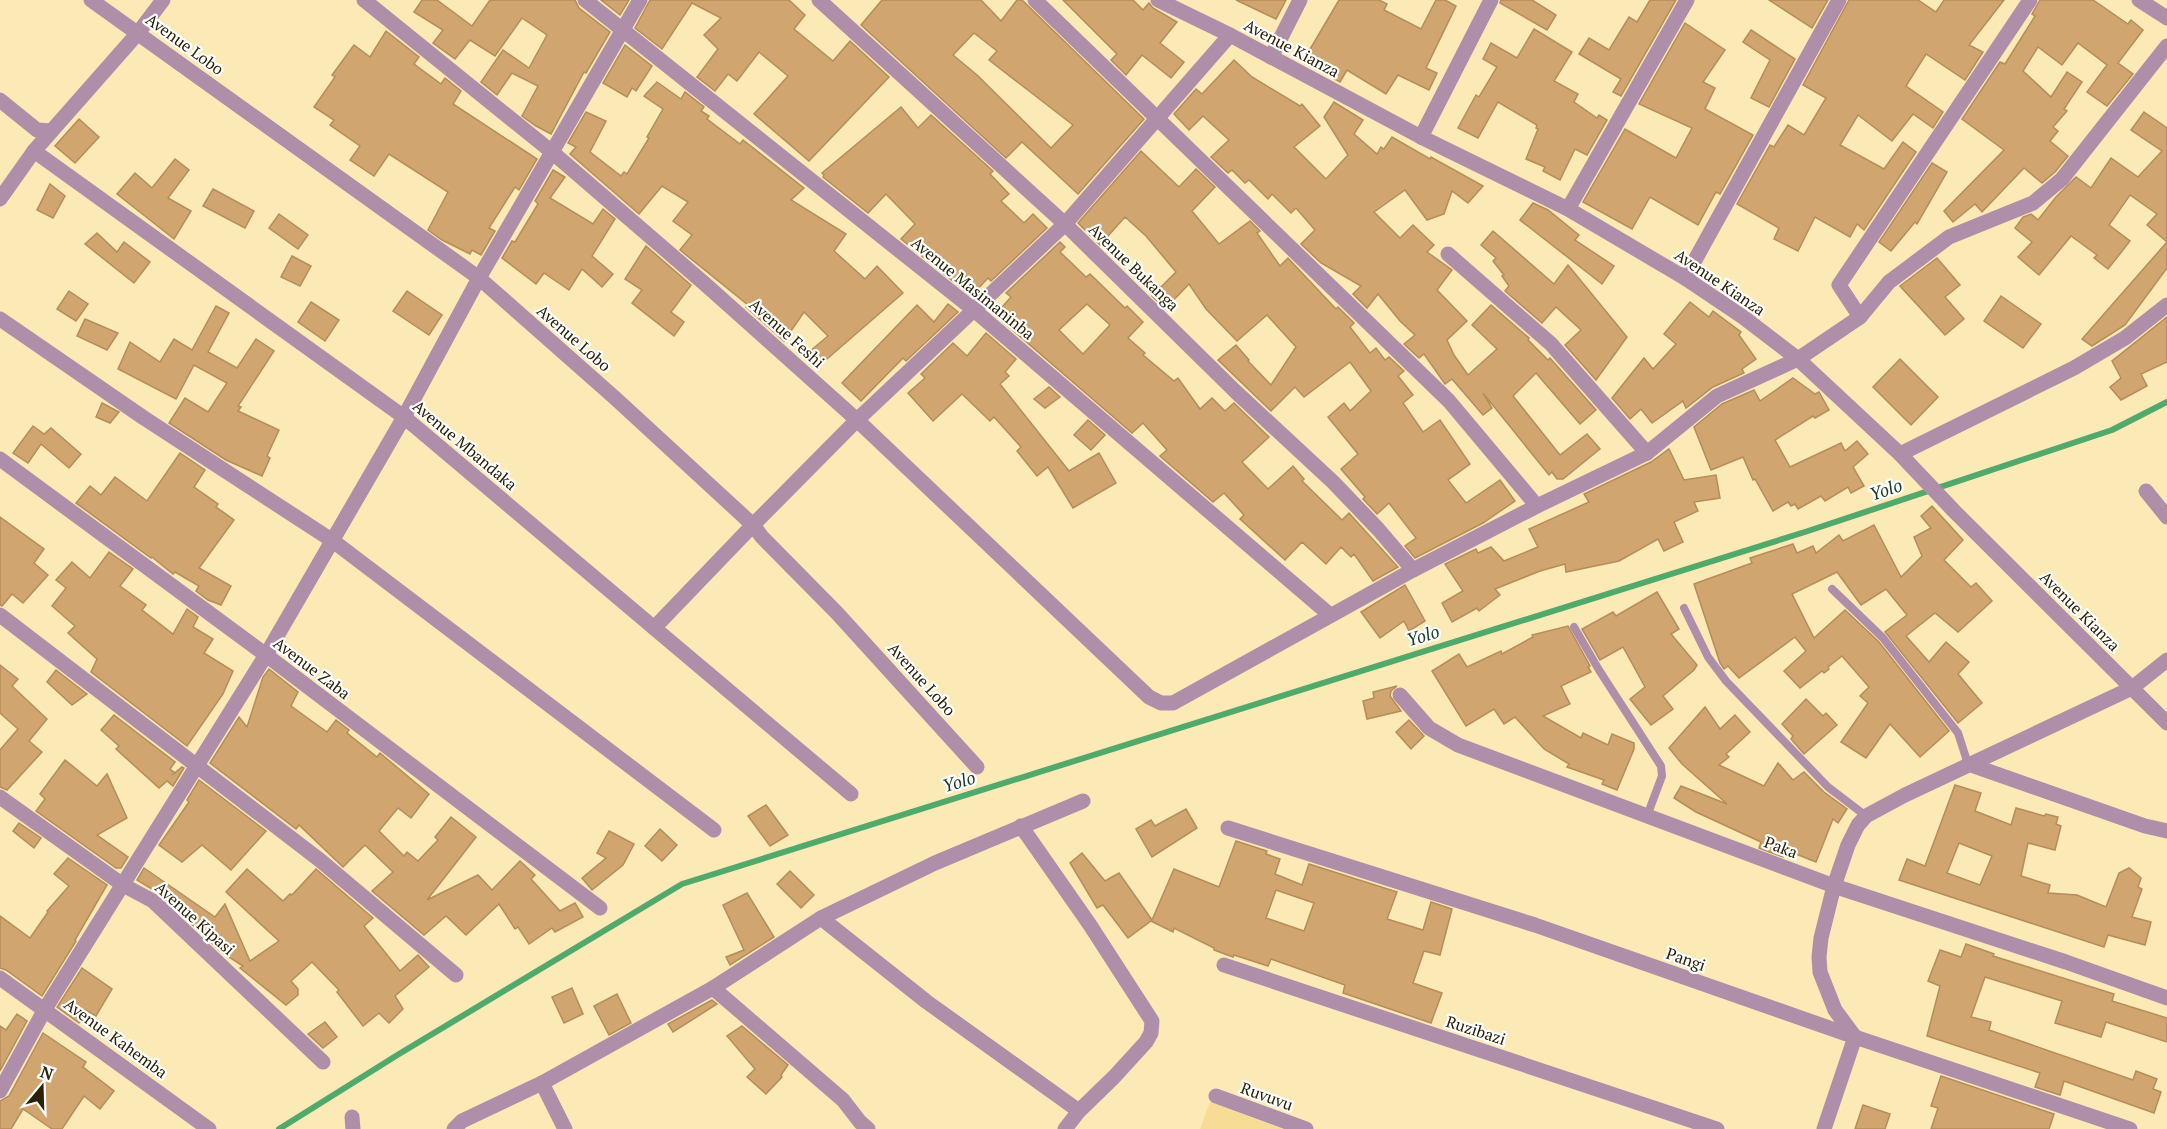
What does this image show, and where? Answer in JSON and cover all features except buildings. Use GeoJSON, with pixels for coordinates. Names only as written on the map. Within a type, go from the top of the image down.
{"type":"FeatureCollection","features":[{"type":"Feature","properties":{"kind":"street","name":"Avenue Lobo"},"geometry":{"type":"LineString","coordinates":[[91,0],[479,278],[615,398],[753,525],[837,613],[977,767]]}},
{"type":"Feature","properties":{"kind":"street"},"geometry":{"type":"LineString","coordinates":[[0,199],[34,151],[138,33],[163,0]]}},
{"type":"Feature","properties":{"kind":"street","name":"Avenue Feshi"},"geometry":{"type":"LineString","coordinates":[[364,0],[552,152],[705,284],[857,420],[1149,697],[1161,703],[1173,703],[1330,615]]}},
{"type":"Feature","properties":{"kind":"street","name":"Avenue Masimaninba"},"geometry":{"type":"LineString","coordinates":[[585,0],[974,310],[1330,615]]}},
{"type":"Feature","properties":{"kind":"street"},"geometry":{"type":"LineString","coordinates":[[0,1091],[45,1009],[266,655],[333,541],[404,417],[479,278],[640,0]]}},
{"type":"Feature","properties":{"kind":"street","name":"Avenue Bukanga"},"geometry":{"type":"LineString","coordinates":[[819,0],[1065,224],[1236,392],[1333,482],[1413,570]]}},
{"type":"Feature","properties":{"kind":"street"},"geometry":{"type":"LineString","coordinates":[[1035,0],[1449,401],[1537,507]]}},
{"type":"Feature","properties":{"kind":"street","name":"Avenue Kianza"},"geometry":{"type":"LineString","coordinates":[[1158,0],[1230,35],[1421,137],[1568,209],[1685,278],[1743,317],[1798,359],[1900,454],[1954,511],[2167,723]]}},
{"type":"Feature","properties":{"kind":"street"},"geometry":{"type":"LineString","coordinates":[[1271,57],[1300,0]]}},
{"type":"Feature","properties":{"kind":"street"},"geometry":{"type":"LineString","coordinates":[[1421,137],[1491,0]]}},
{"type":"Feature","properties":{"kind":"street"},"geometry":{"type":"LineString","coordinates":[[1568,209],[1687,0]]}},
{"type":"Feature","properties":{"kind":"street"},"geometry":{"type":"LineString","coordinates":[[1685,278],[1839,0]]}},
{"type":"Feature","properties":{"kind":"street"},"geometry":{"type":"LineString","coordinates":[[1860,317],[1839,285],[2030,0]]}},
{"type":"Feature","properties":{"kind":"street"},"geometry":{"type":"LineString","coordinates":[[2139,0],[2167,18]]}},
{"type":"Feature","properties":{"kind":"street"},"geometry":{"type":"LineString","coordinates":[[654,628],[857,420],[1065,224],[1230,35]]}},
{"type":"Feature","properties":{"kind":"street"},"geometry":{"type":"LineString","coordinates":[[1330,615],[1413,570],[1647,453],[1717,396],[1798,359],[1860,317],[1889,282],[1949,237],[2033,203],[2062,179],[2167,46]]}},
{"type":"Feature","properties":{"kind":"street"},"geometry":{"type":"LineString","coordinates":[[0,100],[38,130],[51,131]]}},
{"type":"Feature","properties":{"kind":"street","name":"Avenue Mbandaka"},"geometry":{"type":"LineString","coordinates":[[34,151],[404,417],[851,794]]}},
{"type":"Feature","properties":{"kind":"street"},"geometry":{"type":"LineString","coordinates":[[1448,254],[1551,344],[1647,453]]}},
{"type":"Feature","properties":{"kind":"street"},"geometry":{"type":"LineString","coordinates":[[1900,454],[2074,368],[2125,338],[2167,305]]}},
{"type":"Feature","properties":{"kind":"street"},"geometry":{"type":"LineString","coordinates":[[0,319],[144,418],[333,541],[714,830]]}},
{"type":"Feature","properties":{"kind":"street","name":"Avenue Zaba"},"geometry":{"type":"LineString","coordinates":[[0,459],[266,655],[600,908]]}},
{"type":"Feature","properties":{"kind":"street"},"geometry":{"type":"LineString","coordinates":[[2146,491],[2167,517]]}},
{"type":"Feature","properties":{"kind":"street"},"geometry":{"type":"LineString","coordinates":[[0,615],[321,861],[456,975]]}},
{"type":"Feature","properties":{"kind":"street"},"geometry":{"type":"LineString","coordinates":[[1824,1129],[1855,1037],[1835,1010],[1821,972],[1819,957],[1821,938],[1834,886],[1848,845],[1858,825],[1866,816],[1968,764],[2132,688],[2167,660]]}},
{"type":"Feature","properties":{"kind":"street","name":"Paka"},"geometry":{"type":"LineString","coordinates":[[1400,695],[1429,728],[1458,745],[1834,886],[2066,962],[2167,998]]}},
{"type":"Feature","properties":{"kind":"street"},"geometry":{"type":"LineString","coordinates":[[1968,764],[2145,826],[2167,831]]}},
{"type":"Feature","properties":{"kind":"street","name":"Avenue Kipasi"},"geometry":{"type":"LineString","coordinates":[[0,796],[123,885],[153,901],[323,1062]]}},
{"type":"Feature","properties":{"kind":"street"},"geometry":{"type":"LineString","coordinates":[[454,1129],[462,1121],[542,1083],[713,988],[820,918],[1020,826],[1083,801]]}},
{"type":"Feature","properties":{"kind":"street"},"geometry":{"type":"LineString","coordinates":[[1020,826],[1090,925],[1152,1021],[1151,1033],[1146,1042],[1079,1111],[1065,1129]]}},
{"type":"Feature","properties":{"kind":"street","name":"Pangi"},"geometry":{"type":"LineString","coordinates":[[1228,828],[1535,926],[2130,1129]]}},
{"type":"Feature","properties":{"kind":"street"},"geometry":{"type":"LineString","coordinates":[[820,918],[927,1002],[1079,1111]]}},
{"type":"Feature","properties":{"kind":"street","name":"Ruzibazi"},"geometry":{"type":"LineString","coordinates":[[1224,965],[1717,1129]]}},
{"type":"Feature","properties":{"kind":"street","name":"Avenue Kahemba"},"geometry":{"type":"LineString","coordinates":[[0,978],[209,1129]]}},
{"type":"Feature","properties":{"kind":"street"},"geometry":{"type":"LineString","coordinates":[[713,988],[843,1100],[868,1129]]}},
{"type":"Feature","properties":{"kind":"street"},"geometry":{"type":"LineString","coordinates":[[542,1083],[565,1129]]}},
{"type":"Feature","properties":{"kind":"street","name":"Ruvuvu"},"geometry":{"type":"LineString","coordinates":[[1216,1096],[1306,1129]]}},
{"type":"Feature","properties":{"kind":"lane"},"geometry":{"type":"LineString","coordinates":[[1832,590],[1883,638],[1958,733],[1968,764]]}},
{"type":"Feature","properties":{"kind":"lane"},"geometry":{"type":"LineString","coordinates":[[1684,608],[1708,657],[1726,681],[1828,787],[1866,816]]}},
{"type":"Feature","properties":{"kind":"lane"},"geometry":{"type":"LineString","coordinates":[[1574,627],[1661,766],[1662,776],[1647,816]]}},
{"type":"Feature","properties":{"kind":"shaded area"},"geometry":{"type":"Polygon","coordinates":[[[1210,1102],[1283,1129],[1200,1129],[1210,1102]]]}},
{"type":"Feature","properties":{"kind":"waterway","name":"Yolo"},"geometry":{"type":"LineString","coordinates":[[279,1129],[682,884],[1808,531],[2112,430],[2167,402]]}}]}
